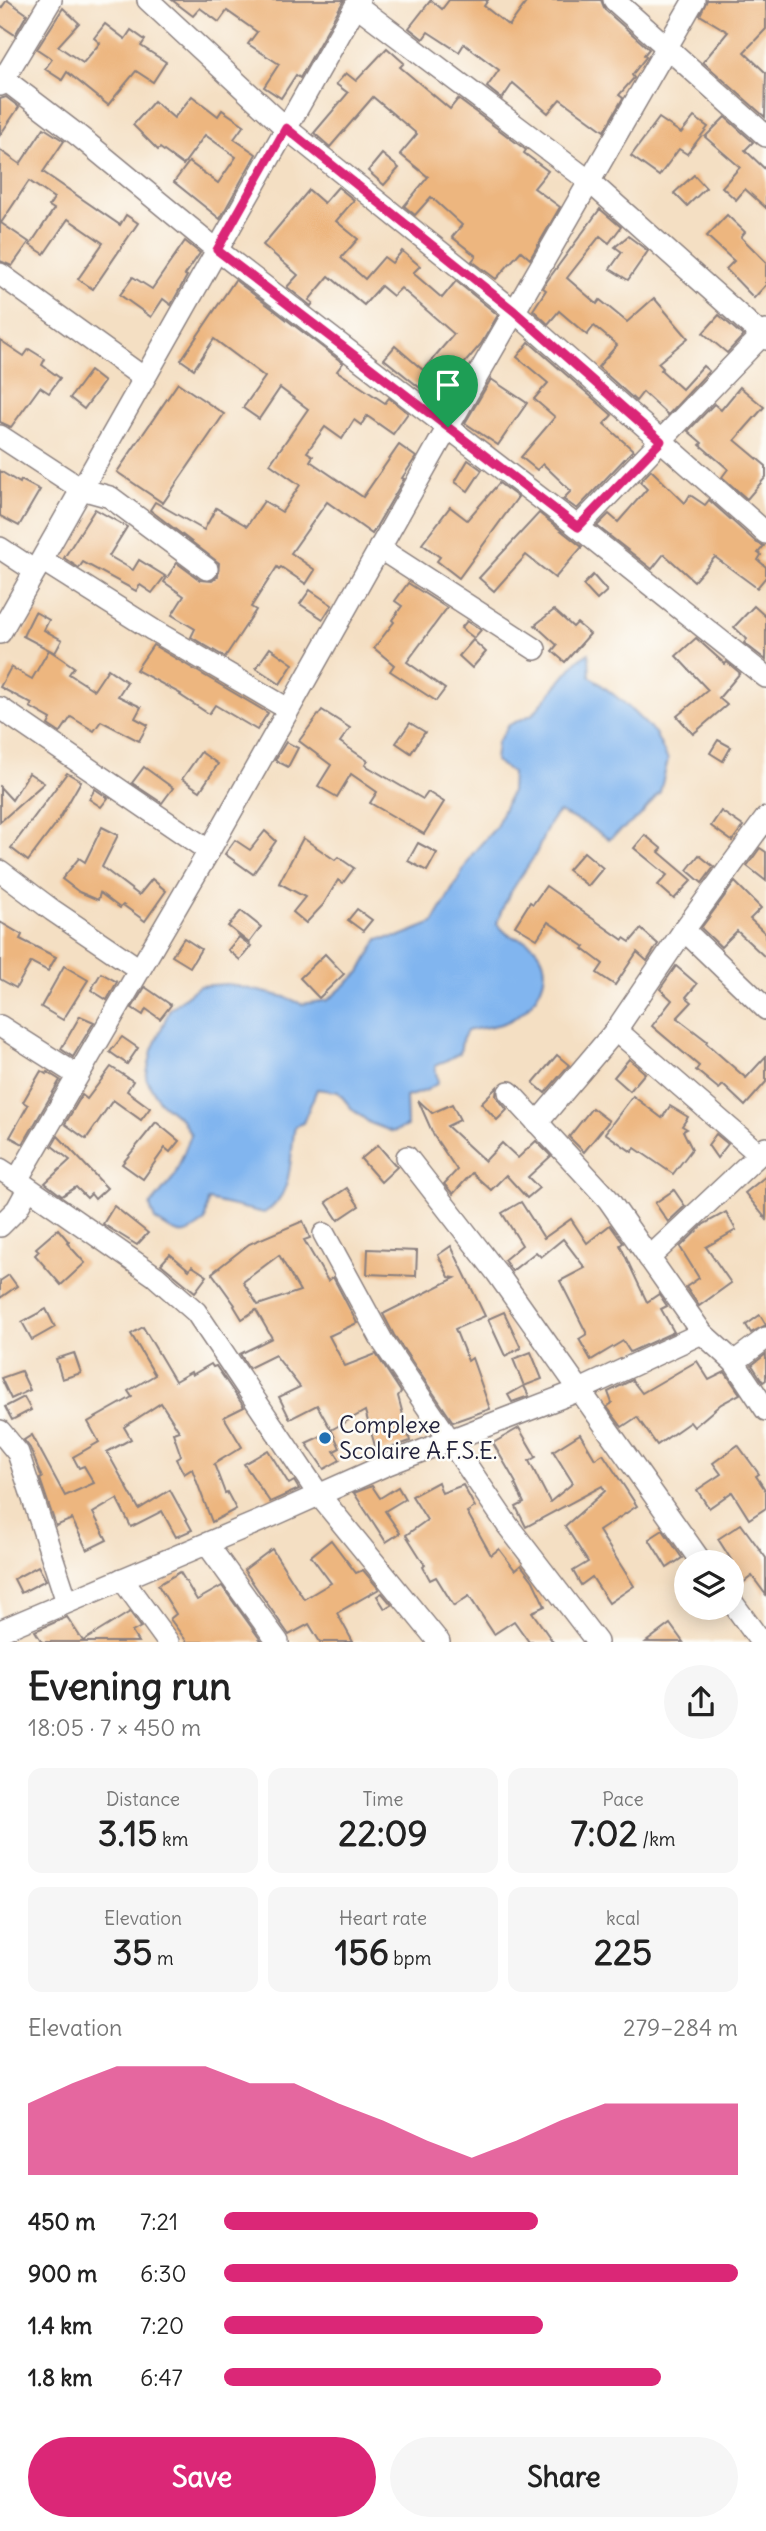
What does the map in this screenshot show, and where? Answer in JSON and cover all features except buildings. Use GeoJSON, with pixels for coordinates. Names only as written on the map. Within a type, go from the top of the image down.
{"type":"FeatureCollection","features":[{"type":"Feature","properties":{"kind":"street"},"geometry":{"type":"LineString","coordinates":[[51,0],[1,80],[80,137],[217,250],[578,527],[766,677]]}},
{"type":"Feature","properties":{"kind":"street"},"geometry":{"type":"LineString","coordinates":[[148,0],[286,128],[514,311],[766,533]]}},
{"type":"Feature","properties":{"kind":"street"},"geometry":{"type":"LineString","coordinates":[[614,0],[766,136]]}},
{"type":"Feature","properties":{"kind":"street"},"geometry":{"type":"LineString","coordinates":[[0,1226],[16,1209],[15,1179],[209,850],[514,311],[694,0]]}},
{"type":"Feature","properties":{"kind":"street"},"geometry":{"type":"LineString","coordinates":[[0,633],[357,2],[589,181],[765,335],[578,527]]}},
{"type":"Feature","properties":{"kind":"street"},"geometry":{"type":"LineString","coordinates":[[0,274],[144,378]]}},
{"type":"Feature","properties":{"kind":"street"},"geometry":{"type":"LineString","coordinates":[[0,436],[82,489],[110,496],[207,569]]}},
{"type":"Feature","properties":{"kind":"street"},"geometry":{"type":"LineString","coordinates":[[0,548],[39,566],[288,709]]}},
{"type":"Feature","properties":{"kind":"street"},"geometry":{"type":"LineString","coordinates":[[379,548],[535,649]]}},
{"type":"Feature","properties":{"kind":"street"},"geometry":{"type":"LineString","coordinates":[[0,708],[209,850]]}},
{"type":"Feature","properties":{"kind":"street"},"geometry":{"type":"LineString","coordinates":[[537,1123],[616,1030],[684,930],[766,818]]}},
{"type":"Feature","properties":{"kind":"street"},"geometry":{"type":"LineString","coordinates":[[0,871],[139,969]]}},
{"type":"Feature","properties":{"kind":"street"},"geometry":{"type":"LineString","coordinates":[[684,930],[766,1009]]}},
{"type":"Feature","properties":{"kind":"street"},"geometry":{"type":"LineString","coordinates":[[0,1026],[77,1075]]}},
{"type":"Feature","properties":{"kind":"street"},"geometry":{"type":"LineString","coordinates":[[616,1030],[762,1151],[649,1258]]}},
{"type":"Feature","properties":{"kind":"street"},"geometry":{"type":"LineString","coordinates":[[509,1091],[608,1199],[702,1333],[734,1362],[766,1410]]}},
{"type":"Feature","properties":{"kind":"street"},"geometry":{"type":"LineString","coordinates":[[407,1157],[490,1262],[693,1550]]}},
{"type":"Feature","properties":{"kind":"street"},"geometry":{"type":"LineString","coordinates":[[15,1179],[155,1276],[196,1312],[319,1495],[439,1642]]}},
{"type":"Feature","properties":{"kind":"street"},"geometry":{"type":"LineString","coordinates":[[324,1234],[383,1342],[508,1527],[597,1642]]}},
{"type":"Feature","properties":{"kind":"street"},"geometry":{"type":"LineString","coordinates":[[0,1631],[388,1464],[580,1390],[702,1333]]}},
{"type":"Feature","properties":{"kind":"street"},"geometry":{"type":"LineString","coordinates":[[734,1362],[766,1338]]}},
{"type":"Feature","properties":{"kind":"street"},"geometry":{"type":"LineString","coordinates":[[0,1431],[18,1453],[67,1602]]}},
{"type":"Feature","properties":{"kind":"street"},"geometry":{"type":"LineString","coordinates":[[207,1544],[278,1642]]}},
{"type":"Feature","properties":{"kind":"street"},"geometry":{"type":"LineString","coordinates":[[122,1579],[169,1642]]}},
{"type":"Feature","properties":{"kind":"street"},"geometry":{"type":"LineString","coordinates":[[744,1619],[761,1642]]}},
{"type":"Feature","properties":{"kind":"street"},"geometry":{"type":"LineString","coordinates":[[0,1636],[7,1642]]}},
{"type":"Feature","properties":{"kind":"water"},"geometry":{"type":"Polygon","coordinates":[[[589,653],[590,676],[623,702],[655,733],[668,760],[660,792],[639,817],[609,839],[559,812],[551,821],[535,855],[508,896],[497,924],[509,935],[530,943],[543,960],[543,982],[532,1003],[504,1023],[467,1031],[460,1053],[435,1066],[438,1083],[425,1091],[406,1097],[407,1126],[393,1132],[370,1123],[353,1110],[338,1092],[317,1089],[303,1123],[295,1126],[286,1186],[274,1205],[264,1213],[208,1200],[205,1221],[186,1233],[175,1232],[155,1220],[150,1206],[174,1177],[191,1135],[182,1120],[159,1101],[146,1078],[152,1050],[170,1009],[199,986],[227,984],[285,997],[302,1004],[328,1000],[360,972],[378,939],[398,937],[433,923],[473,853],[496,827],[511,792],[512,773],[495,761],[497,743],[509,725],[533,714],[578,660],[589,653]]]}},
{"type":"Feature","properties":{"kind":"place","name":"Complexe Scolaire A.F.S.E."},"geometry":{"type":"Point","coordinates":[325,1438]}},
{"type":"Feature","properties":{"kind":"route"},"geometry":{"type":"LineString","coordinates":[[286,128],[514,311],[661,441],[578,527],[448,427],[217,250],[286,128]]}}]}
